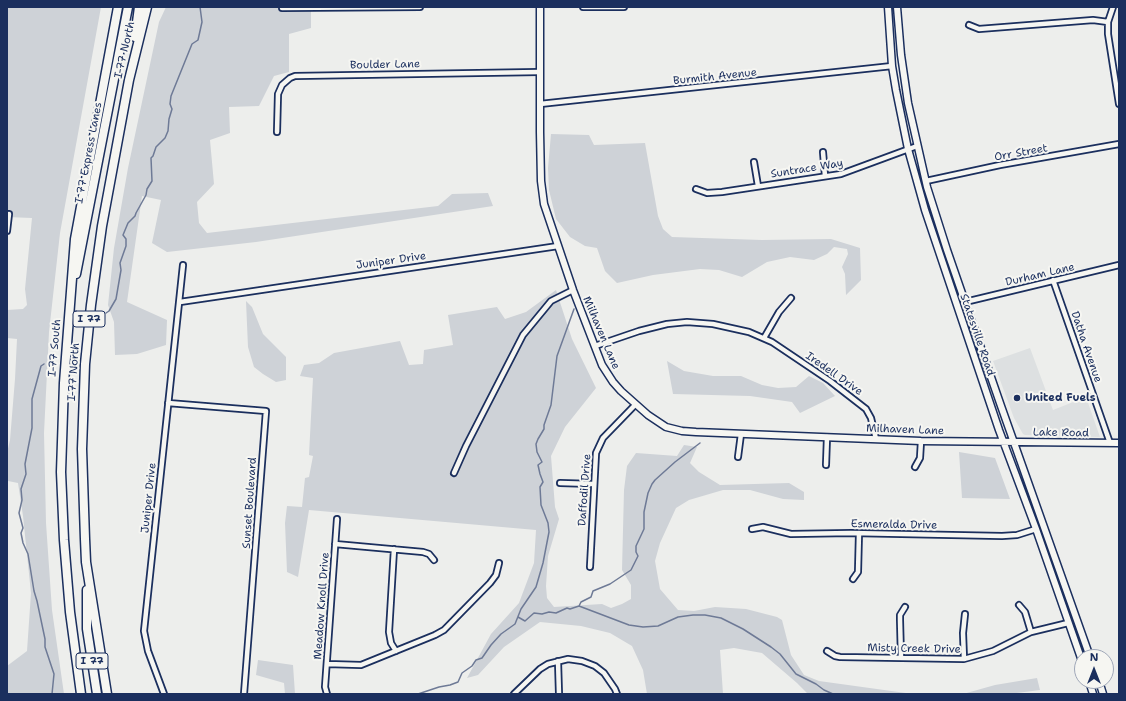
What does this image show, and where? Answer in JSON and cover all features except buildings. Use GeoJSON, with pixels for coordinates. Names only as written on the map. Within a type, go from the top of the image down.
{"type":"FeatureCollection","features":[{"type":"Feature","properties":{"kind":"highway","name":"I-77 South"},"geometry":{"type":"LineString","coordinates":[[81,694],[70,612],[62,516],[62,405],[73,256],[77,222],[118,7]]}},
{"type":"Feature","properties":{"kind":"highway","name":"I 77 Express Lanes"},"geometry":{"type":"LineString","coordinates":[[70,303],[128,7]]}},
{"type":"Feature","properties":{"kind":"highway","name":"I 77"},"geometry":{"type":"LineString","coordinates":[[129,80],[139,7]]}},
{"type":"Feature","properties":{"kind":"highway","name":"I-77 North"},"geometry":{"type":"LineString","coordinates":[[107,694],[86,562],[83,515],[82,449],[84,384],[88,332],[102,226],[129,80],[147,7]]}},
{"type":"Feature","properties":{"kind":"highway","name":"I 77"},"geometry":{"type":"LineString","coordinates":[[86,562],[87,628],[97,694]]}},
{"type":"Feature","properties":{"kind":"main road","name":"Milhaven Lane"},"geometry":{"type":"LineString","coordinates":[[540,7],[539,72],[542,196],[573,290],[602,365],[613,382],[634,404],[662,425],[672,429],[696,432],[921,441],[1003,442]]}},
{"type":"Feature","properties":{"kind":"main road","name":"Statesville Road"},"geometry":{"type":"LineString","coordinates":[[888,7],[892,66],[896,90],[908,149],[935,244],[1003,442],[1036,530],[1078,649]]}},
{"type":"Feature","properties":{"kind":"main road","name":"Statesville Road"},"geometry":{"type":"LineString","coordinates":[[897,7],[904,77],[917,146],[926,181],[947,250],[1087,649]]}},
{"type":"Feature","properties":{"kind":"main road","name":"Lake Road"},"geometry":{"type":"LineString","coordinates":[[1003,442],[1119,443]]}},
{"type":"Feature","properties":{"kind":"street"},"geometry":{"type":"LineString","coordinates":[[282,8],[420,7]]}},
{"type":"Feature","properties":{"kind":"street"},"geometry":{"type":"LineString","coordinates":[[583,7],[624,7]]}},
{"type":"Feature","properties":{"kind":"street"},"geometry":{"type":"LineString","coordinates":[[1113,7],[1108,22],[1108,34],[1118,88],[1119,104]]}},
{"type":"Feature","properties":{"kind":"street"},"geometry":{"type":"LineString","coordinates":[[968,25],[979,29],[1093,20],[1108,22]]}},
{"type":"Feature","properties":{"kind":"street","name":"Burmith Avenue"},"geometry":{"type":"LineString","coordinates":[[540,104],[892,66]]}},
{"type":"Feature","properties":{"kind":"street","name":"Boulder Lane"},"geometry":{"type":"LineString","coordinates":[[277,132],[278,94],[282,85],[295,76],[539,72]]}},
{"type":"Feature","properties":{"kind":"street","name":"Orr Street"},"geometry":{"type":"LineString","coordinates":[[926,181],[1000,165],[1119,144]]}},
{"type":"Feature","properties":{"kind":"street","name":"Suntrace Way"},"geometry":{"type":"LineString","coordinates":[[696,189],[708,193],[847,172],[917,146]]}},
{"type":"Feature","properties":{"kind":"street"},"geometry":{"type":"LineString","coordinates":[[823,152],[825,176]]}},
{"type":"Feature","properties":{"kind":"street"},"geometry":{"type":"LineString","coordinates":[[754,162],[758,186]]}},
{"type":"Feature","properties":{"kind":"street"},"geometry":{"type":"LineString","coordinates":[[7,231],[9,214]]}},
{"type":"Feature","properties":{"kind":"street","name":"Juniper Drive"},"geometry":{"type":"LineString","coordinates":[[180,302],[558,246]]}},
{"type":"Feature","properties":{"kind":"street","name":"Juniper Drive"},"geometry":{"type":"LineString","coordinates":[[164,694],[148,651],[144,631],[183,265]]}},
{"type":"Feature","properties":{"kind":"street","name":"Durham Lane"},"geometry":{"type":"LineString","coordinates":[[965,302],[1119,265]]}},
{"type":"Feature","properties":{"kind":"street","name":"Datha Avenue"},"geometry":{"type":"LineString","coordinates":[[1053,280],[1110,443]]}},
{"type":"Feature","properties":{"kind":"street"},"geometry":{"type":"LineString","coordinates":[[454,473],[466,446],[523,335],[551,301],[573,290]]}},
{"type":"Feature","properties":{"kind":"street"},"geometry":{"type":"LineString","coordinates":[[764,338],[779,312],[791,298]]}},
{"type":"Feature","properties":{"kind":"street","name":"Iredell Drive"},"geometry":{"type":"LineString","coordinates":[[595,346],[656,326],[687,322],[726,326],[749,332],[764,338],[830,381],[866,409],[871,418],[876,439]]}},
{"type":"Feature","properties":{"kind":"street","name":"Sunset Boulevard"},"geometry":{"type":"LineString","coordinates":[[168,403],[266,410],[244,694]]}},
{"type":"Feature","properties":{"kind":"street","name":"Daffodil Drive"},"geometry":{"type":"LineString","coordinates":[[590,568],[594,460],[600,441],[634,404]]}},
{"type":"Feature","properties":{"kind":"street"},"geometry":{"type":"LineString","coordinates":[[738,457],[740,434]]}},
{"type":"Feature","properties":{"kind":"street"},"geometry":{"type":"LineString","coordinates":[[826,465],[827,437]]}},
{"type":"Feature","properties":{"kind":"street"},"geometry":{"type":"LineString","coordinates":[[915,468],[920,458],[921,441]]}},
{"type":"Feature","properties":{"kind":"street"},"geometry":{"type":"LineString","coordinates":[[560,482],[593,484]]}},
{"type":"Feature","properties":{"kind":"street","name":"Meadow Knoll Drive"},"geometry":{"type":"LineString","coordinates":[[327,694],[325,687],[337,519]]}},
{"type":"Feature","properties":{"kind":"street","name":"Esmeralda Drive"},"geometry":{"type":"LineString","coordinates":[[752,529],[762,527],[791,534],[859,533],[1002,536],[1017,535],[1036,530]]}},
{"type":"Feature","properties":{"kind":"street"},"geometry":{"type":"LineString","coordinates":[[853,579],[858,572],[859,533]]}},
{"type":"Feature","properties":{"kind":"street"},"geometry":{"type":"LineString","coordinates":[[336,544],[423,552],[429,554],[434,560]]}},
{"type":"Feature","properties":{"kind":"street"},"geometry":{"type":"LineString","coordinates":[[394,549],[389,632],[396,651]]}},
{"type":"Feature","properties":{"kind":"street"},"geometry":{"type":"LineString","coordinates":[[327,664],[360,665],[444,630],[490,583],[496,575],[499,563]]}},
{"type":"Feature","properties":{"kind":"street"},"geometry":{"type":"LineString","coordinates":[[1019,605],[1025,612],[1031,632]]}},
{"type":"Feature","properties":{"kind":"street"},"geometry":{"type":"LineString","coordinates":[[901,658],[900,615],[905,607]]}},
{"type":"Feature","properties":{"kind":"street"},"geometry":{"type":"LineString","coordinates":[[964,659],[963,633],[965,614]]}},
{"type":"Feature","properties":{"kind":"street","name":"Misty Creek Drive"},"geometry":{"type":"LineString","coordinates":[[827,651],[840,657],[964,659],[993,651],[1031,632],[1068,623]]}},
{"type":"Feature","properties":{"kind":"street"},"geometry":{"type":"LineString","coordinates":[[514,694],[540,669],[548,664],[568,659],[582,661],[596,666],[604,672],[617,694]]}},
{"type":"Feature","properties":{"kind":"street"},"geometry":{"type":"LineString","coordinates":[[558,661],[560,694]]}},
{"type":"Feature","properties":{"kind":"shaded area"},"geometry":{"type":"Polygon","coordinates":[[[7,7],[101,7],[60,233],[49,332],[44,433],[46,523],[52,610],[64,694],[7,694],[7,666],[27,651],[31,593],[18,483],[8,481],[7,483],[7,453],[10,440],[17,339],[7,338],[7,310],[23,309],[27,305],[25,289],[32,218],[7,217],[7,7]]]}},
{"type":"Feature","properties":{"kind":"shaded area"},"geometry":{"type":"Polygon","coordinates":[[[166,7],[308,7],[311,11],[311,28],[289,34],[289,72],[274,76],[259,106],[229,107],[230,133],[210,140],[214,184],[197,202],[199,223],[207,233],[438,206],[452,194],[488,193],[493,206],[256,242],[167,252],[152,243],[161,200],[142,196],[127,302],[167,320],[166,345],[137,354],[115,355],[114,322],[108,305],[114,248],[128,168],[159,22],[166,7]]]}},
{"type":"Feature","properties":{"kind":"shaded area"},"geometry":{"type":"Polygon","coordinates":[[[551,134],[589,135],[594,145],[645,143],[658,216],[663,229],[672,237],[762,240],[831,239],[860,248],[861,280],[846,295],[845,274],[842,267],[848,254],[847,249],[834,247],[827,254],[814,260],[790,257],[767,262],[742,277],[719,270],[700,269],[653,275],[617,283],[605,271],[597,248],[585,246],[570,237],[556,219],[549,190],[548,168],[551,134]]]}},
{"type":"Feature","properties":{"kind":"shaded area"},"geometry":{"type":"Polygon","coordinates":[[[556,290],[572,339],[596,388],[565,427],[551,456],[555,507],[559,519],[548,556],[546,586],[547,598],[554,607],[602,604],[611,608],[631,599],[631,585],[622,570],[624,490],[627,466],[636,453],[677,456],[684,445],[697,447],[690,463],[699,472],[720,485],[789,483],[804,492],[804,500],[783,499],[750,490],[723,490],[689,500],[676,508],[660,543],[655,561],[660,589],[678,610],[694,611],[715,607],[746,609],[777,617],[782,620],[791,655],[804,675],[819,681],[913,694],[808,694],[762,653],[734,648],[720,650],[723,694],[647,694],[643,670],[632,646],[610,633],[581,626],[540,622],[504,647],[478,675],[467,678],[491,634],[519,603],[534,563],[536,530],[309,510],[298,577],[287,572],[285,523],[287,506],[302,507],[305,478],[309,477],[313,456],[309,455],[313,378],[300,376],[304,365],[319,363],[334,353],[400,341],[409,365],[423,364],[424,350],[453,345],[448,315],[497,307],[505,319],[526,312],[556,290]]]}},
{"type":"Feature","properties":{"kind":"shaded area"},"geometry":{"type":"Polygon","coordinates":[[[246,301],[252,307],[263,334],[286,357],[286,380],[276,382],[254,367],[248,347],[246,301]]]}},
{"type":"Feature","properties":{"kind":"shaded area"},"geometry":{"type":"Polygon","coordinates":[[[1030,348],[1053,410],[1086,397],[1100,437],[1023,434],[1014,418],[993,361],[1030,348]]]}},
{"type":"Feature","properties":{"kind":"shaded area"},"geometry":{"type":"Polygon","coordinates":[[[667,361],[684,371],[713,376],[741,376],[762,385],[778,388],[796,387],[809,376],[823,383],[835,396],[800,413],[792,402],[750,396],[673,394],[667,361]]]}},
{"type":"Feature","properties":{"kind":"shaded area"},"geometry":{"type":"Polygon","coordinates":[[[959,452],[995,458],[1010,499],[962,498],[959,452]]]}},
{"type":"Feature","properties":{"kind":"shaded area"},"geometry":{"type":"Polygon","coordinates":[[[258,660],[293,665],[295,694],[285,694],[284,683],[256,675],[258,660]]]}},
{"type":"Feature","properties":{"kind":"shaded area"},"geometry":{"type":"Polygon","coordinates":[[[1037,678],[1040,690],[1009,694],[963,694],[995,685],[1037,678]]]}},
{"type":"Feature","properties":{"kind":"waterway"},"geometry":{"type":"LineString","coordinates":[[106,313],[109,311],[116,299],[121,270],[120,263],[126,246],[126,239],[123,235],[128,223],[135,216],[152,181],[151,158],[156,147],[165,138],[168,131],[172,109],[170,104],[171,96],[192,44],[198,40],[202,22],[200,7]]}},
{"type":"Feature","properties":{"kind":"waterway"},"geometry":{"type":"LineString","coordinates":[[418,694],[458,682],[462,673],[472,666],[476,660],[482,658],[501,634],[515,624],[521,609],[536,587],[543,563],[549,532],[548,523],[541,505],[540,487],[543,482],[538,465],[542,462],[537,452],[536,444],[544,429],[551,405],[557,356],[574,309]]}},
{"type":"Feature","properties":{"kind":"waterway"},"geometry":{"type":"LineString","coordinates":[[44,364],[41,366],[32,399],[32,428],[25,464],[26,474],[21,489],[22,500],[19,513],[23,528],[21,533],[23,543],[28,554],[34,591],[45,639],[45,647],[54,674],[52,694]]}},
{"type":"Feature","properties":{"kind":"waterway"},"geometry":{"type":"LineString","coordinates":[[518,617],[525,621],[534,613],[556,613],[567,608],[570,609],[579,606],[581,602],[591,597],[593,591],[610,584],[631,570],[638,556],[636,546],[644,529],[644,512],[648,493],[652,484],[675,462],[700,443]]}},
{"type":"Feature","properties":{"kind":"waterway"},"geometry":{"type":"LineString","coordinates":[[579,606],[629,625],[643,627],[658,626],[678,617],[693,615],[705,615],[721,618],[743,629],[771,647],[780,654],[796,674],[833,694]]}},
{"type":"Feature","properties":{"kind":"place","name":"United Fuels"},"geometry":{"type":"Point","coordinates":[1017,398]}}]}
